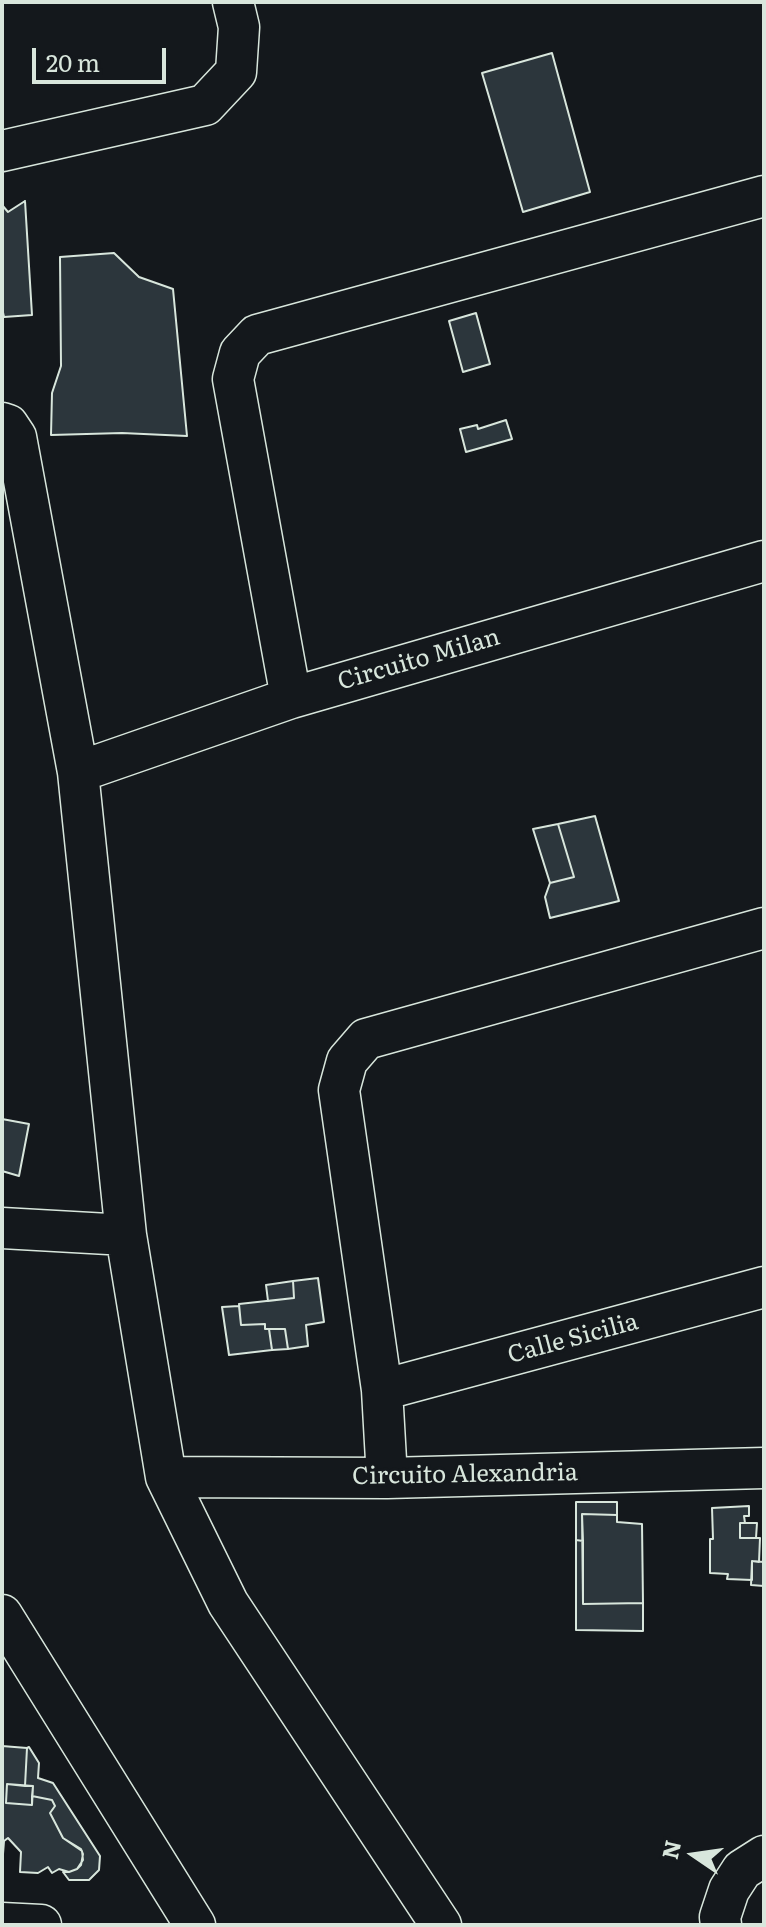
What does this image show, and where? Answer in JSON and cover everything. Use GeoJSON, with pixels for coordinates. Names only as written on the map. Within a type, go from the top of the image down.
{"type":"FeatureCollection","features":[{"type":"Feature","properties":{"kind":"street"},"geometry":{"type":"LineString","coordinates":[[2,151],[205,105],[236,72],[239,27],[233,2]]}},
{"type":"Feature","properties":{"kind":"street"},"geometry":{"type":"LineString","coordinates":[[291,698],[233,379],[240,353],[257,335],[764,196]]}},
{"type":"Feature","properties":{"kind":"street"},"geometry":{"type":"LineString","coordinates":[[2,423],[8,425],[16,437],[78,772],[126,1235],[166,1477],[228,1603],[441,1925]]}},
{"type":"Feature","properties":{"kind":"street","name":"Circuito Milan"},"geometry":{"type":"LineString","coordinates":[[78,772],[291,698],[764,561]]}},
{"type":"Feature","properties":{"kind":"street"},"geometry":{"type":"LineString","coordinates":[[387,1478],[382,1390],[339,1090],[347,1061],[366,1039],[764,928]]}},
{"type":"Feature","properties":{"kind":"street"},"geometry":{"type":"LineString","coordinates":[[2,1228],[126,1235]]}},
{"type":"Feature","properties":{"kind":"street","name":"Calle Sicilia"},"geometry":{"type":"LineString","coordinates":[[382,1390],[764,1287]]}},
{"type":"Feature","properties":{"kind":"street","name":"Circuito Alexandria"},"geometry":{"type":"LineString","coordinates":[[166,1477],[387,1478],[764,1468]]}},
{"type":"Feature","properties":{"kind":"street"},"geometry":{"type":"LineString","coordinates":[[2,1615],[195,1925]]}},
{"type":"Feature","properties":{"kind":"street"},"geometry":{"type":"LineString","coordinates":[[721,1925],[720,1917],[729,1890],[742,1870],[764,1856]]}},
{"type":"Feature","properties":{"kind":"street"},"geometry":{"type":"LineString","coordinates":[[2,1923],[41,1925]]}},
{"type":"Feature","properties":{"kind":"building"},"geometry":{"type":"Polygon","coordinates":[[[552,53],[590,192],[523,212],[482,73],[552,53]]]}},
{"type":"Feature","properties":{"kind":"building"},"geometry":{"type":"Polygon","coordinates":[[[25,201],[32,315],[4,317],[2,205],[8,212],[25,201]]]}},
{"type":"Feature","properties":{"kind":"building"},"geometry":{"type":"Polygon","coordinates":[[[114,253],[139,277],[173,289],[187,436],[122,433],[51,435],[52,393],[61,366],[60,257],[114,253]]]}},
{"type":"Feature","properties":{"kind":"building"},"geometry":{"type":"Polygon","coordinates":[[[476,313],[490,364],[463,372],[449,321],[476,313]]]}},
{"type":"Feature","properties":{"kind":"building"},"geometry":{"type":"Polygon","coordinates":[[[506,420],[512,439],[466,452],[460,429],[477,425],[478,429],[506,420]]]}},
{"type":"Feature","properties":{"kind":"building"},"geometry":{"type":"Polygon","coordinates":[[[595,816],[619,901],[550,918],[545,897],[550,883],[574,877],[558,824],[595,816]]]}},
{"type":"Feature","properties":{"kind":"building"},"geometry":{"type":"Polygon","coordinates":[[[558,824],[574,877],[550,883],[533,829],[558,824]]]}},
{"type":"Feature","properties":{"kind":"building"},"geometry":{"type":"Polygon","coordinates":[[[2,1119],[29,1124],[19,1176],[2,1171],[2,1119]]]}},
{"type":"Feature","properties":{"kind":"building"},"geometry":{"type":"Polygon","coordinates":[[[318,1278],[324,1322],[306,1325],[308,1346],[288,1349],[285,1329],[265,1329],[265,1324],[241,1325],[239,1304],[294,1298],[293,1281],[318,1278]]]}},
{"type":"Feature","properties":{"kind":"building"},"geometry":{"type":"Polygon","coordinates":[[[293,1281],[294,1298],[268,1301],[266,1285],[293,1281]]]}},
{"type":"Feature","properties":{"kind":"building"},"geometry":{"type":"Polygon","coordinates":[[[239,1306],[241,1325],[265,1324],[265,1329],[269,1329],[272,1350],[229,1355],[222,1307],[239,1306]]]}},
{"type":"Feature","properties":{"kind":"building"},"geometry":{"type":"Polygon","coordinates":[[[269,1329],[285,1329],[288,1349],[272,1350],[269,1329]]]}},
{"type":"Feature","properties":{"kind":"building"},"geometry":{"type":"Polygon","coordinates":[[[576,1502],[617,1502],[617,1515],[582,1514],[583,1541],[576,1540],[576,1502]]]}},
{"type":"Feature","properties":{"kind":"building"},"geometry":{"type":"Polygon","coordinates":[[[749,1506],[749,1516],[744,1516],[745,1523],[740,1523],[740,1538],[760,1538],[759,1562],[752,1561],[752,1580],[727,1579],[728,1574],[710,1573],[712,1508],[749,1506]]]}},
{"type":"Feature","properties":{"kind":"building"},"geometry":{"type":"Polygon","coordinates":[[[582,1514],[617,1515],[617,1522],[642,1524],[643,1603],[583,1604],[582,1514]]]}},
{"type":"Feature","properties":{"kind":"building"},"geometry":{"type":"Polygon","coordinates":[[[740,1523],[757,1523],[756,1538],[740,1538],[740,1523]]]}},
{"type":"Feature","properties":{"kind":"building"},"geometry":{"type":"Polygon","coordinates":[[[576,1540],[583,1541],[583,1604],[643,1603],[643,1631],[576,1630],[576,1540]]]}},
{"type":"Feature","properties":{"kind":"building"},"geometry":{"type":"Polygon","coordinates":[[[752,1561],[764,1562],[764,1586],[751,1585],[752,1561]]]}},
{"type":"Feature","properties":{"kind":"building"},"geometry":{"type":"Polygon","coordinates":[[[2,1746],[27,1748],[25,1786],[7,1784],[6,1803],[32,1805],[32,1796],[52,1800],[55,1806],[50,1813],[63,1838],[82,1851],[83,1860],[77,1869],[69,1872],[59,1869],[52,1873],[48,1867],[38,1873],[20,1872],[21,1852],[8,1838],[4,1841],[2,1867],[2,1746]]]}},
{"type":"Feature","properties":{"kind":"building"},"geometry":{"type":"Polygon","coordinates":[[[29,1747],[39,1763],[38,1778],[53,1783],[100,1856],[99,1870],[89,1880],[69,1880],[63,1872],[77,1869],[83,1854],[81,1849],[63,1838],[50,1813],[55,1806],[52,1800],[32,1796],[33,1786],[25,1786],[29,1747]]]}},
{"type":"Feature","properties":{"kind":"building"},"geometry":{"type":"Polygon","coordinates":[[[7,1784],[33,1786],[32,1805],[6,1803],[7,1784]]]}}]}
